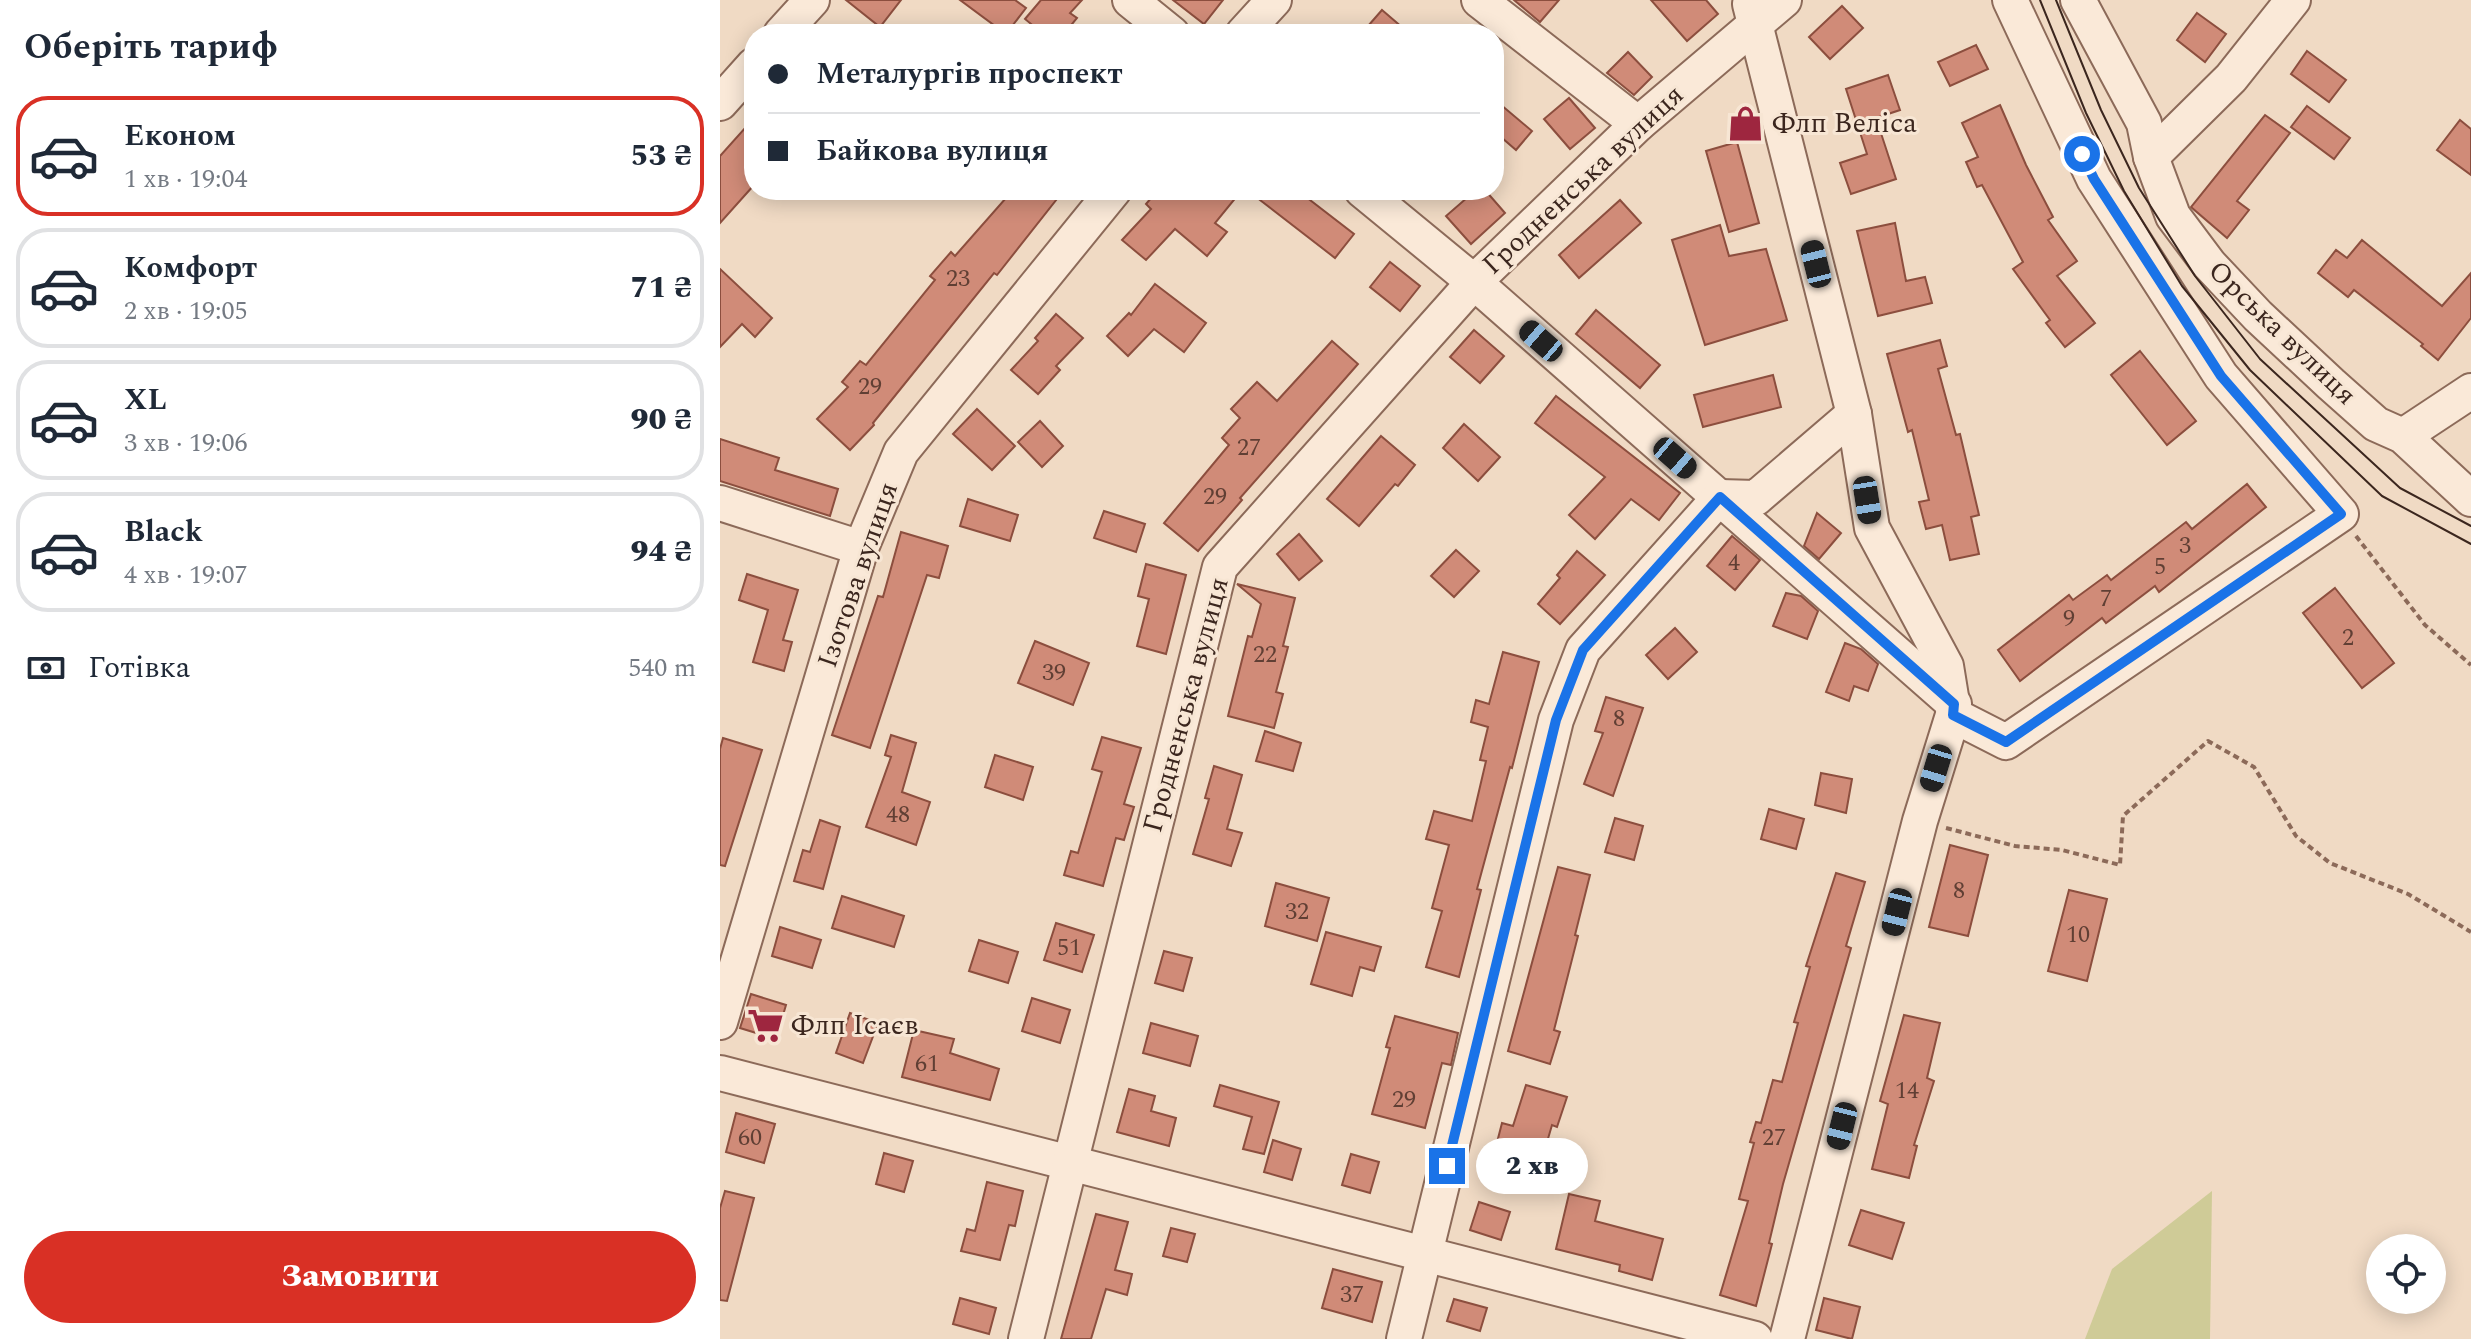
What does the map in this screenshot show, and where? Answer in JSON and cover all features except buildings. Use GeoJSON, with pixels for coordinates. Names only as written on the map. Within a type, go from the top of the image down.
{"type":"FeatureCollection","features":[{"type":"Feature","properties":{"kind":"street"},"geometry":{"type":"LineString","coordinates":[[790,24],[812,0]]}},
{"type":"Feature","properties":{"kind":"street"},"geometry":{"type":"LineString","coordinates":[[1130,0],[1160,24]]}},
{"type":"Feature","properties":{"kind":"street"},"geometry":{"type":"LineString","coordinates":[[1252,24],[1274,0]]}},
{"type":"Feature","properties":{"kind":"street"},"geometry":{"type":"LineString","coordinates":[[1479,0],[1638,124]]}},
{"type":"Feature","properties":{"kind":"street","name":"Гродненська вулиця"},"geometry":{"type":"LineString","coordinates":[[1026,1339],[1220,567],[1474,282],[1752,12],[1784,0]]}},
{"type":"Feature","properties":{"kind":"street"},"geometry":{"type":"LineString","coordinates":[[1374,200],[1474,282],[1720,497],[1953,710],[2006,742],[2341,514],[2221,376],[2094,179],[2010,0]]}},
{"type":"Feature","properties":{"kind":"street","name":"Орська вулиця"},"geometry":{"type":"LineString","coordinates":[[2078,0],[2144,123],[2151,157],[2173,216],[2209,264],[2258,316],[2331,384],[2376,424],[2403,436],[2471,499]]}},
{"type":"Feature","properties":{"kind":"street"},"geometry":{"type":"LineString","coordinates":[[2151,157],[2231,78],[2293,0]]}},
{"type":"Feature","properties":{"kind":"street"},"geometry":{"type":"LineString","coordinates":[[1752,12],[1854,414],[1872,528],[1946,666],[1953,710],[1920,821],[1787,1339]]}},
{"type":"Feature","properties":{"kind":"street"},"geometry":{"type":"LineString","coordinates":[[720,103],[744,76]]}},
{"type":"Feature","properties":{"kind":"street","name":"Ізотова вулиця"},"geometry":{"type":"LineString","coordinates":[[720,1022],[861,548],[901,452],[1106,200]]}},
{"type":"Feature","properties":{"kind":"street"},"geometry":{"type":"LineString","coordinates":[[2403,436],[2471,391]]}},
{"type":"Feature","properties":{"kind":"street"},"geometry":{"type":"LineString","coordinates":[[1404,1339],[1556,720],[1583,650],[1720,497],[1756,498],[1854,414]]}},
{"type":"Feature","properties":{"kind":"street"},"geometry":{"type":"LineString","coordinates":[[720,503],[861,548]]}},
{"type":"Feature","properties":{"kind":"street"},"geometry":{"type":"LineString","coordinates":[[720,1073],[1755,1339]]}},
{"type":"Feature","properties":{"kind":"path"},"geometry":{"type":"LineString","coordinates":[[2341,514],[2425,625],[2471,665]]}},
{"type":"Feature","properties":{"kind":"path"},"geometry":{"type":"LineString","coordinates":[[1920,821],[2015,846],[2062,850],[2120,865],[2123,816],[2208,741],[2254,767],[2296,836],[2330,863],[2408,894],[2471,932]]}},
{"type":"Feature","properties":{"kind":"shaded area"},"geometry":{"type":"Polygon","coordinates":[[[2212,1191],[2210,1339],[2085,1339],[2112,1269],[2212,1191]]]}},
{"type":"Feature","properties":{"kind":"tram line"},"geometry":{"type":"LineString","coordinates":[[2040,0],[2086,113],[2124,191],[2182,286],[2250,370],[2382,496],[2471,544]]}},
{"type":"Feature","properties":{"kind":"tram line"},"geometry":{"type":"LineString","coordinates":[[2056,0],[2101,110],[2139,188],[2195,276],[2260,359],[2400,488],[2471,526]]}},
{"type":"Feature","properties":{"kind":"place","name":"Флп Веліса"},"geometry":{"type":"Point","coordinates":[1746,123]}},
{"type":"Feature","properties":{"kind":"place","name":"Флп Ісаєв"},"geometry":{"type":"Point","coordinates":[765,1025]}},
{"type":"Feature","properties":{"kind":"route"},"geometry":{"type":"LineString","coordinates":[[1447,1166],[1556,720],[1583,650],[1720,497],[1954,704],[1953,715],[2006,742],[2341,514],[2221,376],[2094,179],[2082,154]]}}]}
